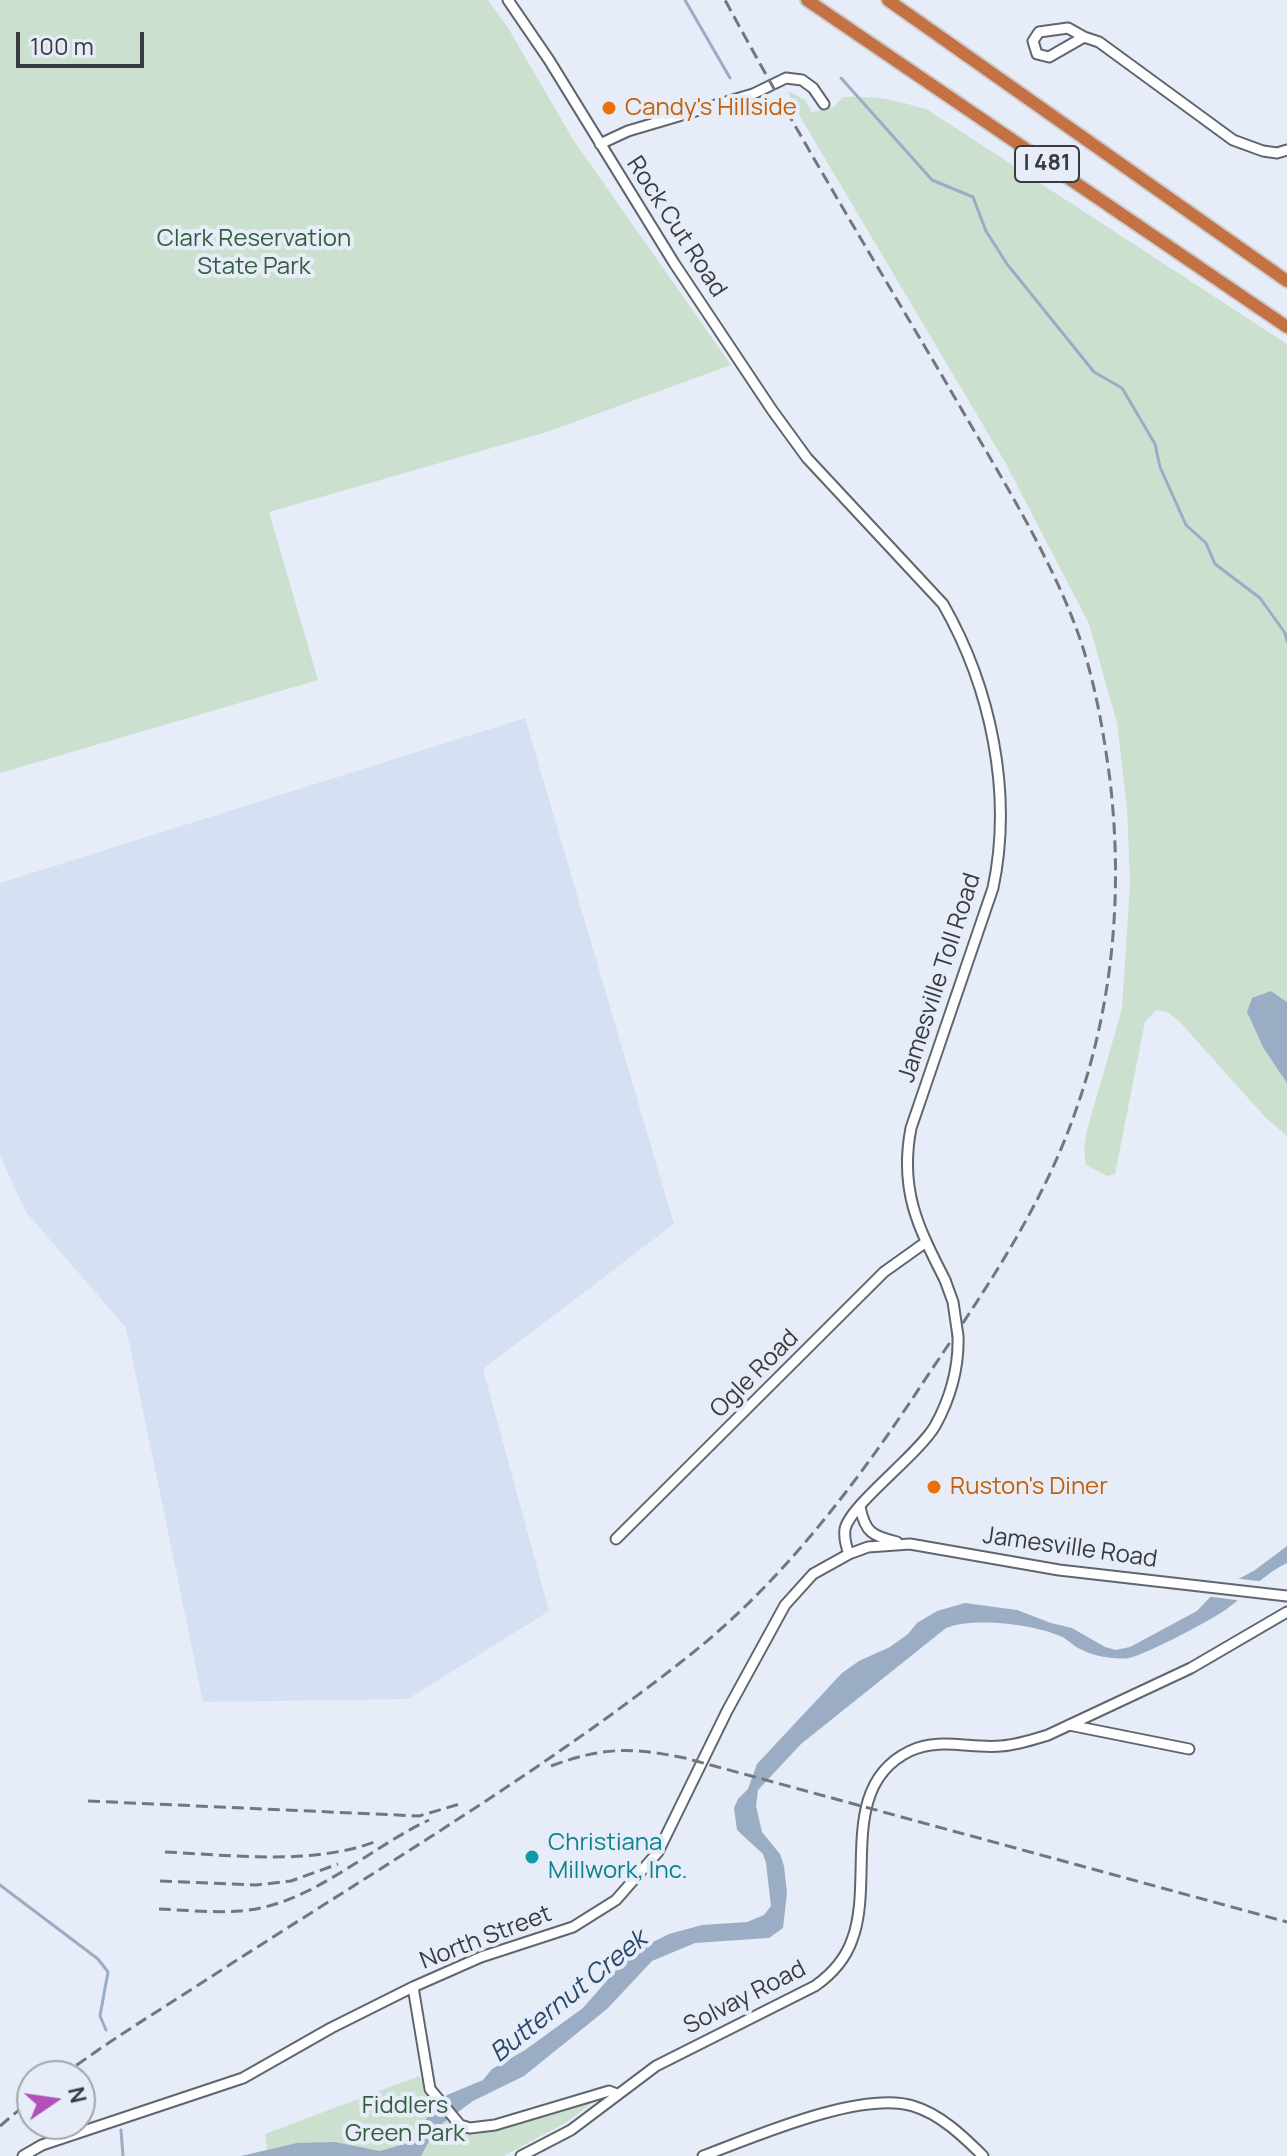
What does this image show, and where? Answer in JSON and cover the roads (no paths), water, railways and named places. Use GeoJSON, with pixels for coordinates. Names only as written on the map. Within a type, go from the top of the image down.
{"type":"FeatureCollection","features":[{"type":"Feature","properties":{"kind":"highway","name":"I 481"},"geometry":{"type":"LineString","coordinates":[[807,0],[1287,327]]}},
{"type":"Feature","properties":{"kind":"highway","name":"I 481"},"geometry":{"type":"LineString","coordinates":[[888,0],[1287,281]]}},
{"type":"Feature","properties":{"kind":"street","name":"Rock Cut Road"},"geometry":{"type":"LineString","coordinates":[[508,0],[674,263],[789,433]]}},
{"type":"Feature","properties":{"kind":"street"},"geometry":{"type":"LineString","coordinates":[[1084,37],[1049,57],[1040,56],[1033,49],[1034,36],[1039,32],[1068,28],[1099,42],[1233,140],[1263,151],[1277,153],[1287,150]]}},
{"type":"Feature","properties":{"kind":"street"},"geometry":{"type":"LineString","coordinates":[[600,144],[628,131],[753,94],[786,78],[802,80],[813,88],[824,104]]}},
{"type":"Feature","properties":{"kind":"street","name":"Jamesville Toll Road"},"geometry":{"type":"LineString","coordinates":[[789,433],[807,458],[943,604],[969,657],[985,709],[996,761],[1002,813],[1000,851],[993,888],[911,1128],[906,1152],[909,1197],[953,1302],[959,1357],[955,1377],[929,1435],[852,1514],[845,1531],[849,1554]]}},
{"type":"Feature","properties":{"kind":"street","name":"Ogle Road"},"geometry":{"type":"LineString","coordinates":[[616,1539],[884,1272],[926,1242]]}},
{"type":"Feature","properties":{"kind":"street"},"geometry":{"type":"LineString","coordinates":[[860,1507],[864,1526],[873,1533],[910,1544]]}},
{"type":"Feature","properties":{"kind":"street","name":"Jamesville Road"},"geometry":{"type":"LineString","coordinates":[[849,1554],[868,1547],[910,1544],[1059,1570],[1287,1596]]}},
{"type":"Feature","properties":{"kind":"street","name":"North Street"},"geometry":{"type":"LineString","coordinates":[[23,2156],[42,2145],[243,2078],[331,2028],[413,1987],[481,1957],[573,1927],[591,1918],[625,1892],[658,1852],[727,1711],[785,1605],[808,1578],[826,1564],[849,1554]]}},
{"type":"Feature","properties":{"kind":"street","name":"Solvay Road"},"geometry":{"type":"LineString","coordinates":[[521,2156],[571,2130],[656,2066],[815,1986],[829,1976],[843,1959],[853,1937],[858,1910],[861,1842],[869,1801],[878,1780],[903,1755],[914,1749],[939,1744],[998,1746],[1025,1743],[1152,1688],[1287,1612]]}},
{"type":"Feature","properties":{"kind":"street"},"geometry":{"type":"LineString","coordinates":[[1069,1725],[1189,1749]]}},
{"type":"Feature","properties":{"kind":"street","name":"Solvay Road"},"geometry":{"type":"LineString","coordinates":[[413,1987],[427,2078],[438,2101],[460,2125],[481,2127],[609,2091],[617,2094]]}},
{"type":"Feature","properties":{"kind":"street"},"geometry":{"type":"LineString","coordinates":[[703,2156],[812,2117],[884,2102],[909,2104],[922,2109],[944,2122],[983,2156]]}},
{"type":"Feature","properties":{"kind":"waterway"},"geometry":{"type":"LineString","coordinates":[[685,0],[730,78]]}},
{"type":"Feature","properties":{"kind":"waterway"},"geometry":{"type":"LineString","coordinates":[[841,78],[932,180],[973,197],[986,231],[1007,264],[1094,372],[1122,388],[1155,444],[1160,467],[1186,525],[1206,543],[1215,564],[1260,598],[1285,633],[1287,641]]}},
{"type":"Feature","properties":{"kind":"waterway"},"geometry":{"type":"LineString","coordinates":[[0,1885],[98,1959],[108,1972],[100,2016],[106,2030]]}},
{"type":"Feature","properties":{"kind":"waterway"},"geometry":{"type":"LineString","coordinates":[[121,2130],[123,2156]]}},
{"type":"Feature","properties":{"kind":"railway"},"geometry":{"type":"LineString","coordinates":[[85,2060],[576,1740],[690,1655],[756,1596],[845,1494],[977,1301],[1044,1186],[1076,1111],[1101,1018],[1114,924],[1116,876],[1110,780],[1097,702],[1082,644],[1048,563],[1014,500],[725,0]]}},
{"type":"Feature","properties":{"kind":"railway"},"geometry":{"type":"LineString","coordinates":[[551,1766],[586,1755],[617,1751],[685,1758],[1287,1922]]}},
{"type":"Feature","properties":{"kind":"railway"},"geometry":{"type":"LineString","coordinates":[[88,1801],[419,1816],[463,1803]]}},
{"type":"Feature","properties":{"kind":"railway"},"geometry":{"type":"LineString","coordinates":[[159,1909],[210,1912],[266,1907],[314,1888],[429,1820]]}},
{"type":"Feature","properties":{"kind":"railway"},"geometry":{"type":"LineString","coordinates":[[165,1852],[299,1856],[326,1854],[377,1841]]}},
{"type":"Feature","properties":{"kind":"railway"},"geometry":{"type":"LineString","coordinates":[[160,1881],[256,1885],[291,1881],[338,1864]]}},
{"type":"Feature","properties":{"kind":"railway"},"geometry":{"type":"LineString","coordinates":[[0,2126],[16,2112]]}},
{"type":"Feature","properties":{"kind":"place","name":"Candy's Hillside"},"geometry":{"type":"Point","coordinates":[609,108]}},
{"type":"Feature","properties":{"kind":"place","name":"Ruston's Diner"},"geometry":{"type":"Point","coordinates":[934,1487]}},
{"type":"Feature","properties":{"kind":"place","name":"Christiana Millwork, Inc."},"geometry":{"type":"Point","coordinates":[532,1857]}},
{"type":"Feature","properties":{"kind":"park label","name":"Clark Reservation State Park"},"geometry":{"type":"Point","coordinates":[254,253]}},
{"type":"Feature","properties":{"kind":"park label","name":"Fiddlers Green Park"},"geometry":{"type":"Point","coordinates":[405,2120]}},
{"type":"Feature","properties":{"kind":"water label","name":"Butternut Creek"},"geometry":{"type":"Point","coordinates":[569,1997]}}]}
